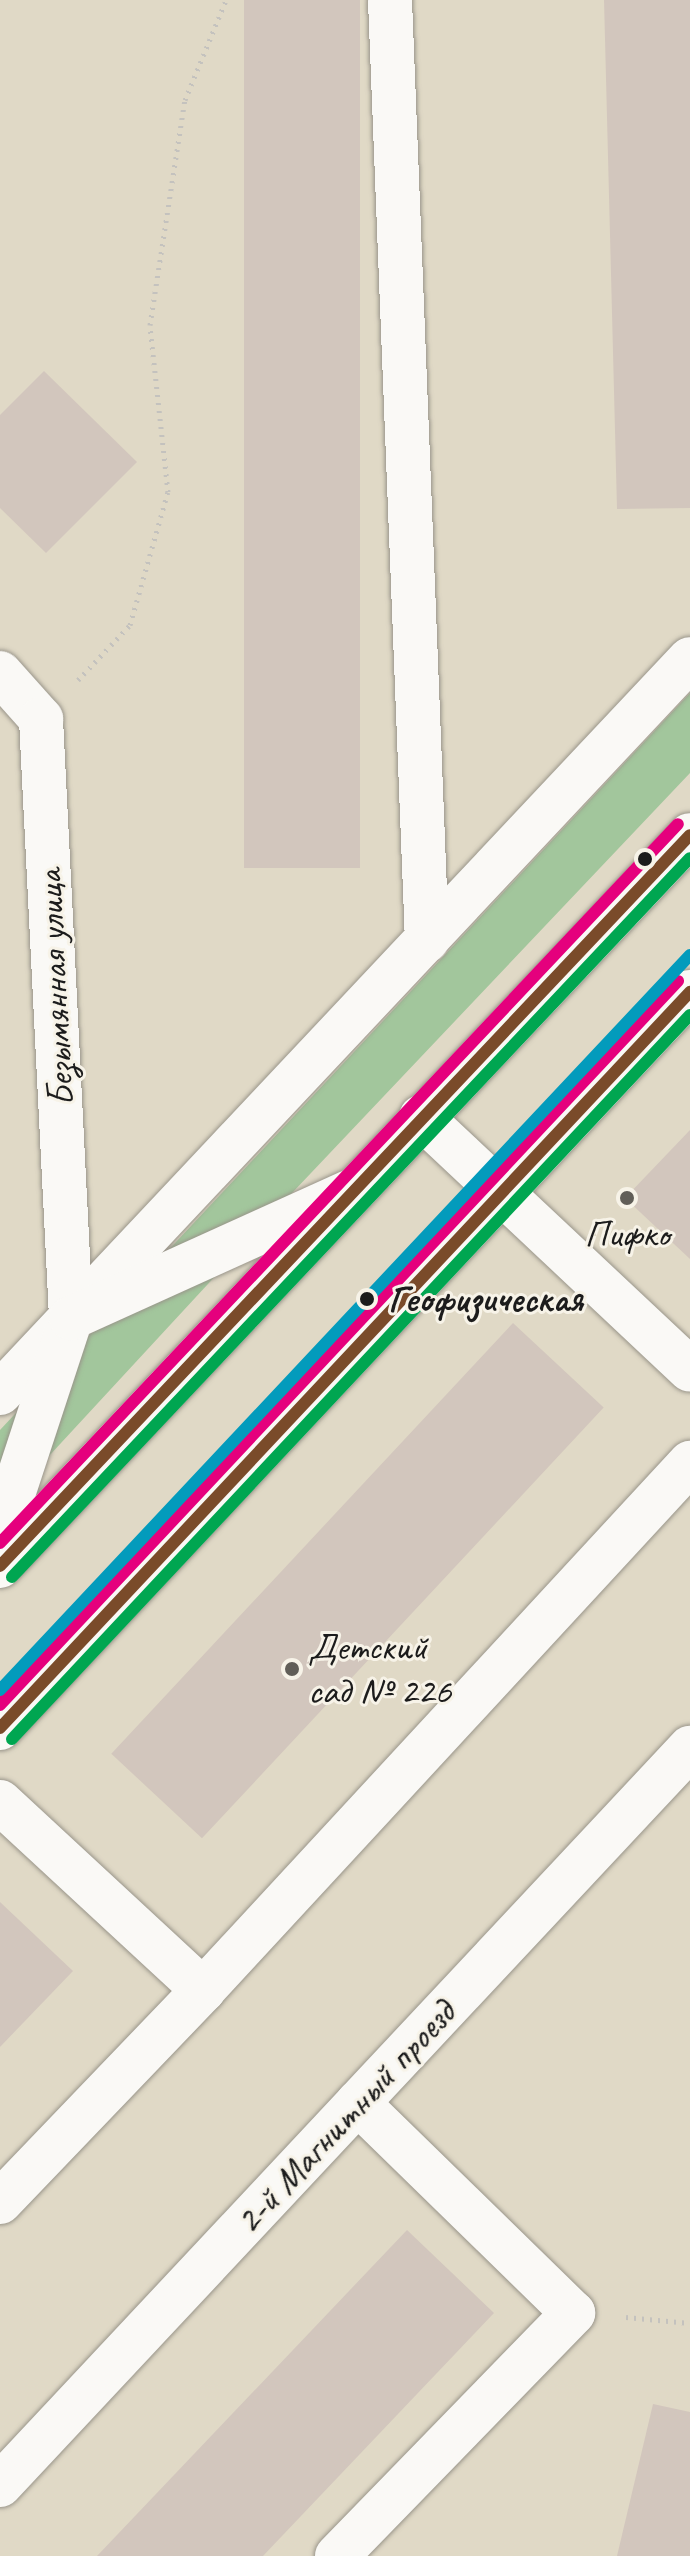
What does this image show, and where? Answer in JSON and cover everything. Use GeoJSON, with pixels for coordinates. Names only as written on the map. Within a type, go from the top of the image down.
{"type":"FeatureCollection","features":[{"type":"Feature","properties":{"kind":"street"},"geometry":{"type":"LineString","coordinates":[[390,0],[427,940]]}},
{"type":"Feature","properties":{"kind":"street"},"geometry":{"type":"LineString","coordinates":[[0,1393],[690,659]]}},
{"type":"Feature","properties":{"kind":"street"},"geometry":{"type":"LineString","coordinates":[[0,673],[41,719]]}},
{"type":"Feature","properties":{"kind":"street","name":"Безымянная улица"},"geometry":{"type":"LineString","coordinates":[[41,719],[71,1318]]}},
{"type":"Feature","properties":{"kind":"street"},"geometry":{"type":"LineString","coordinates":[[0,1566],[349,1192],[690,835]]}},
{"type":"Feature","properties":{"kind":"street"},"geometry":{"type":"LineString","coordinates":[[0,1728],[690,992]]}},
{"type":"Feature","properties":{"kind":"street"},"geometry":{"type":"LineString","coordinates":[[421,1117],[690,1370]]}},
{"type":"Feature","properties":{"kind":"street"},"geometry":{"type":"LineString","coordinates":[[0,1534],[71,1318],[349,1192]]}},
{"type":"Feature","properties":{"kind":"street"},"geometry":{"type":"LineString","coordinates":[[0,2202],[203,1990],[690,1463]]}},
{"type":"Feature","properties":{"kind":"street","name":"2-й Магнитный проезд"},"geometry":{"type":"LineString","coordinates":[[0,2485],[690,1748]]}},
{"type":"Feature","properties":{"kind":"street"},"geometry":{"type":"LineString","coordinates":[[0,1802],[203,1990]]}},
{"type":"Feature","properties":{"kind":"street"},"geometry":{"type":"LineString","coordinates":[[337,2556],[573,2313],[358,2103]]}},
{"type":"Feature","properties":{"kind":"path"},"geometry":{"type":"LineString","coordinates":[[41,719],[130,625],[168,492],[150,325],[185,100],[226,0]]}},
{"type":"Feature","properties":{"kind":"path"},"geometry":{"type":"LineString","coordinates":[[573,2313],[690,2323]]}},
{"type":"Feature","properties":{"kind":"green space"},"geometry":{"type":"Polygon","coordinates":[[[690,693],[690,773],[293,1192],[0,1509],[0,1430],[690,693]]]}},
{"type":"Feature","properties":{"kind":"building"},"geometry":{"type":"Polygon","coordinates":[[[244,0],[360,0],[360,868],[244,868],[244,0]]]}},
{"type":"Feature","properties":{"kind":"building"},"geometry":{"type":"Polygon","coordinates":[[[604,0],[690,0],[690,508],[617,509],[604,0]]]}},
{"type":"Feature","properties":{"kind":"building"},"geometry":{"type":"Polygon","coordinates":[[[44,371],[137,462],[46,553],[0,508],[0,415],[44,371]]]}},
{"type":"Feature","properties":{"kind":"building"},"geometry":{"type":"Polygon","coordinates":[[[690,1130],[690,1259],[625,1198],[690,1130]]]}},
{"type":"Feature","properties":{"kind":"building"},"geometry":{"type":"Polygon","coordinates":[[[513,1323],[604,1408],[202,1838],[111,1754],[513,1323]]]}},
{"type":"Feature","properties":{"kind":"building"},"geometry":{"type":"Polygon","coordinates":[[[0,1902],[73,1971],[0,2047],[0,1902]]]}},
{"type":"Feature","properties":{"kind":"building"},"geometry":{"type":"Polygon","coordinates":[[[407,2230],[494,2313],[263,2556],[97,2556],[407,2230]]]}},
{"type":"Feature","properties":{"kind":"building"},"geometry":{"type":"Polygon","coordinates":[[[653,2404],[690,2412],[690,2556],[617,2556],[653,2404]]]}},
{"type":"Feature","properties":{"kind":"transit line"},"geometry":{"type":"LineString","coordinates":[[0,1543],[678,824]]}},
{"type":"Feature","properties":{"kind":"transit line"},"geometry":{"type":"LineString","coordinates":[[0,1566],[690,835]]}},
{"type":"Feature","properties":{"kind":"transit line"},"geometry":{"type":"LineString","coordinates":[[12,1577],[690,858]]}},
{"type":"Feature","properties":{"kind":"transit line"},"geometry":{"type":"LineString","coordinates":[[0,1690],[690,955]]}},
{"type":"Feature","properties":{"kind":"transit line"},"geometry":{"type":"LineString","coordinates":[[0,1705],[678,981]]}},
{"type":"Feature","properties":{"kind":"transit line"},"geometry":{"type":"LineString","coordinates":[[0,1728],[690,992]]}},
{"type":"Feature","properties":{"kind":"transit line"},"geometry":{"type":"LineString","coordinates":[[12,1739],[690,1015]]}},
{"type":"Feature","properties":{"kind":"place","name":"Пифко"},"geometry":{"type":"Point","coordinates":[627,1198]}},
{"type":"Feature","properties":{"kind":"place","name":"Геофизическая"},"geometry":{"type":"Point","coordinates":[367,1299]}},
{"type":"Feature","properties":{"kind":"place","name":"Детский сад № 226"},"geometry":{"type":"Point","coordinates":[292,1669]}}]}
